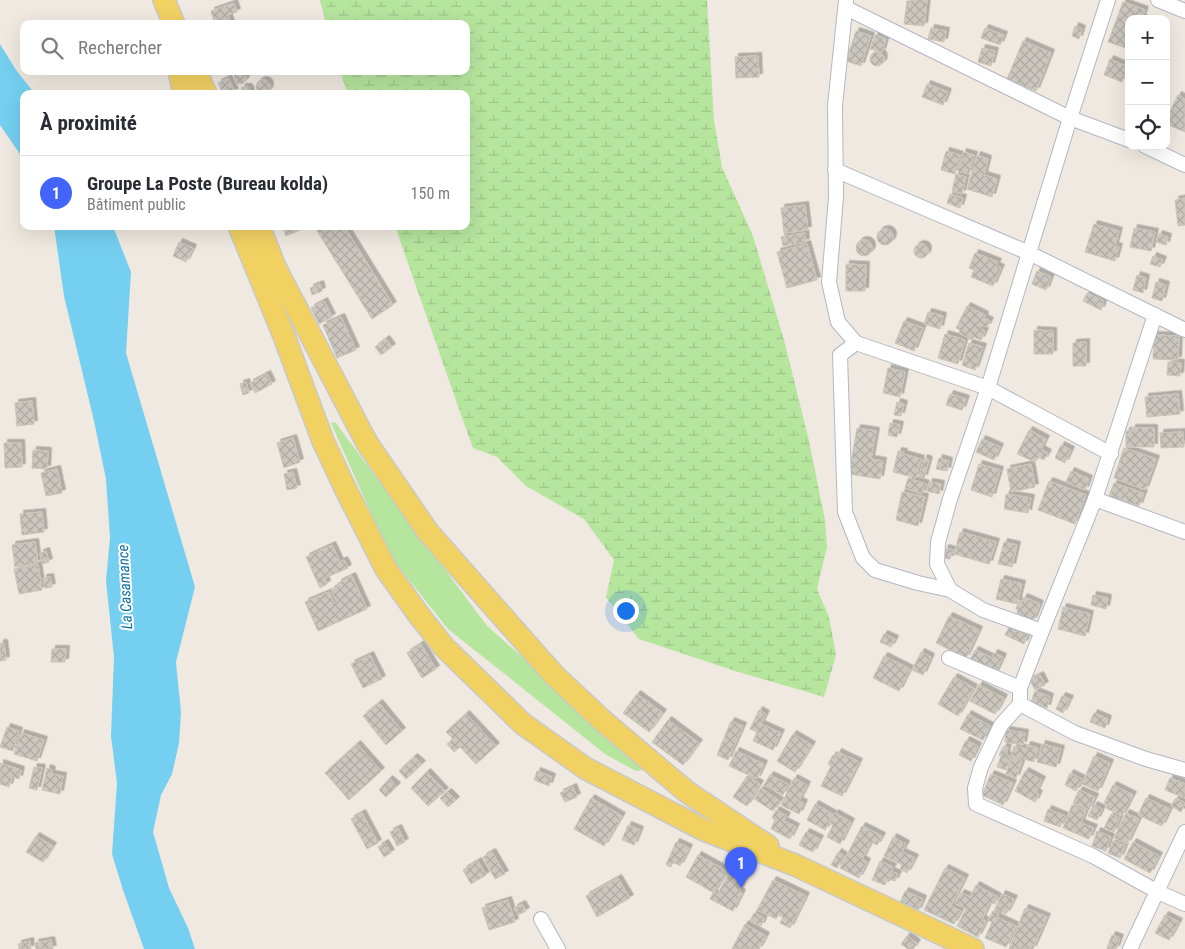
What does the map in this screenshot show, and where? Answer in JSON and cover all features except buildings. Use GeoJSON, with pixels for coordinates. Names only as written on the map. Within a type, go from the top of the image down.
{"type":"FeatureCollection","features":[{"type":"Feature","properties":{"kind":"main road"},"geometry":{"type":"LineString","coordinates":[[180,75],[183,90]]}},
{"type":"Feature","properties":{"kind":"main road"},"geometry":{"type":"LineString","coordinates":[[198,75],[204,90]]}},
{"type":"Feature","properties":{"kind":"main road"},"geometry":{"type":"LineString","coordinates":[[241,230],[284,336],[323,441],[345,488],[386,569],[444,647],[523,724],[585,768],[704,830],[795,865],[973,949]]}},
{"type":"Feature","properties":{"kind":"main road"},"geometry":{"type":"LineString","coordinates":[[261,230],[275,267],[367,443],[428,532],[554,675],[603,721],[687,792],[795,865]]}},
{"type":"Feature","properties":{"kind":"street"},"geometry":{"type":"LineString","coordinates":[[950,590],[938,564],[938,542],[950,499],[988,388],[1108,0]]}},
{"type":"Feature","properties":{"kind":"street"},"geometry":{"type":"LineString","coordinates":[[1158,0],[1185,11]]}},
{"type":"Feature","properties":{"kind":"street"},"geometry":{"type":"LineString","coordinates":[[1110,454],[988,388],[856,342],[838,322],[829,282],[836,197],[835,106],[846,4],[1070,118],[1125,139]]}},
{"type":"Feature","properties":{"kind":"street"},"geometry":{"type":"LineString","coordinates":[[1153,150],[1185,165]]}},
{"type":"Feature","properties":{"kind":"street"},"geometry":{"type":"LineString","coordinates":[[836,170],[1029,253],[1185,330]]}},
{"type":"Feature","properties":{"kind":"street"},"geometry":{"type":"LineString","coordinates":[[1155,315],[1096,499],[1020,688],[1020,704],[1001,725],[981,767],[975,788],[976,804],[1093,856],[1158,892],[1185,904]]}},
{"type":"Feature","properties":{"kind":"street"},"geometry":{"type":"LineString","coordinates":[[856,342],[840,355],[845,512],[863,558],[875,570],[950,590],[983,610],[1042,631]]}},
{"type":"Feature","properties":{"kind":"street"},"geometry":{"type":"LineString","coordinates":[[1096,499],[1185,532]]}},
{"type":"Feature","properties":{"kind":"street"},"geometry":{"type":"LineString","coordinates":[[949,658],[1020,688]]}},
{"type":"Feature","properties":{"kind":"street"},"geometry":{"type":"LineString","coordinates":[[1020,704],[1075,733],[1146,759],[1185,770]]}},
{"type":"Feature","properties":{"kind":"street"},"geometry":{"type":"LineString","coordinates":[[1130,949],[1185,832]]}},
{"type":"Feature","properties":{"kind":"street"},"geometry":{"type":"LineString","coordinates":[[541,919],[558,949]]}},
{"type":"Feature","properties":{"kind":"green space"},"geometry":{"type":"Polygon","coordinates":[[[320,0],[707,0],[714,121],[722,167],[753,236],[784,340],[809,441],[825,520],[827,547],[817,589],[829,617],[836,655],[824,697],[732,670],[639,639],[606,597],[614,560],[584,519],[526,486],[497,457],[473,448],[396,230],[470,230],[470,90],[347,90],[341,75],[470,75],[470,20],[325,20],[320,0]]]}},
{"type":"Feature","properties":{"kind":"green space"},"geometry":{"type":"Polygon","coordinates":[[[335,422],[487,626],[650,769],[636,771],[605,754],[448,629],[390,556],[331,423],[335,422]]]}},
{"type":"Feature","properties":{"kind":"water"},"geometry":{"type":"Polygon","coordinates":[[[0,44],[16,70],[32,90],[20,90],[20,154],[0,125],[0,44]]]}},
{"type":"Feature","properties":{"kind":"water","name":"La Casamance"},"geometry":{"type":"Polygon","coordinates":[[[55,230],[115,230],[131,272],[126,353],[195,587],[176,662],[181,712],[179,743],[172,774],[161,795],[153,832],[169,888],[188,928],[195,949],[144,949],[112,854],[117,783],[111,736],[114,657],[106,581],[110,538],[106,479],[64,296],[55,230]]]}},
{"type":"Feature","properties":{"kind":"place","name":"Groupe La Poste (Bureau kolda)"},"geometry":{"type":"Point","coordinates":[741,888]}}]}
